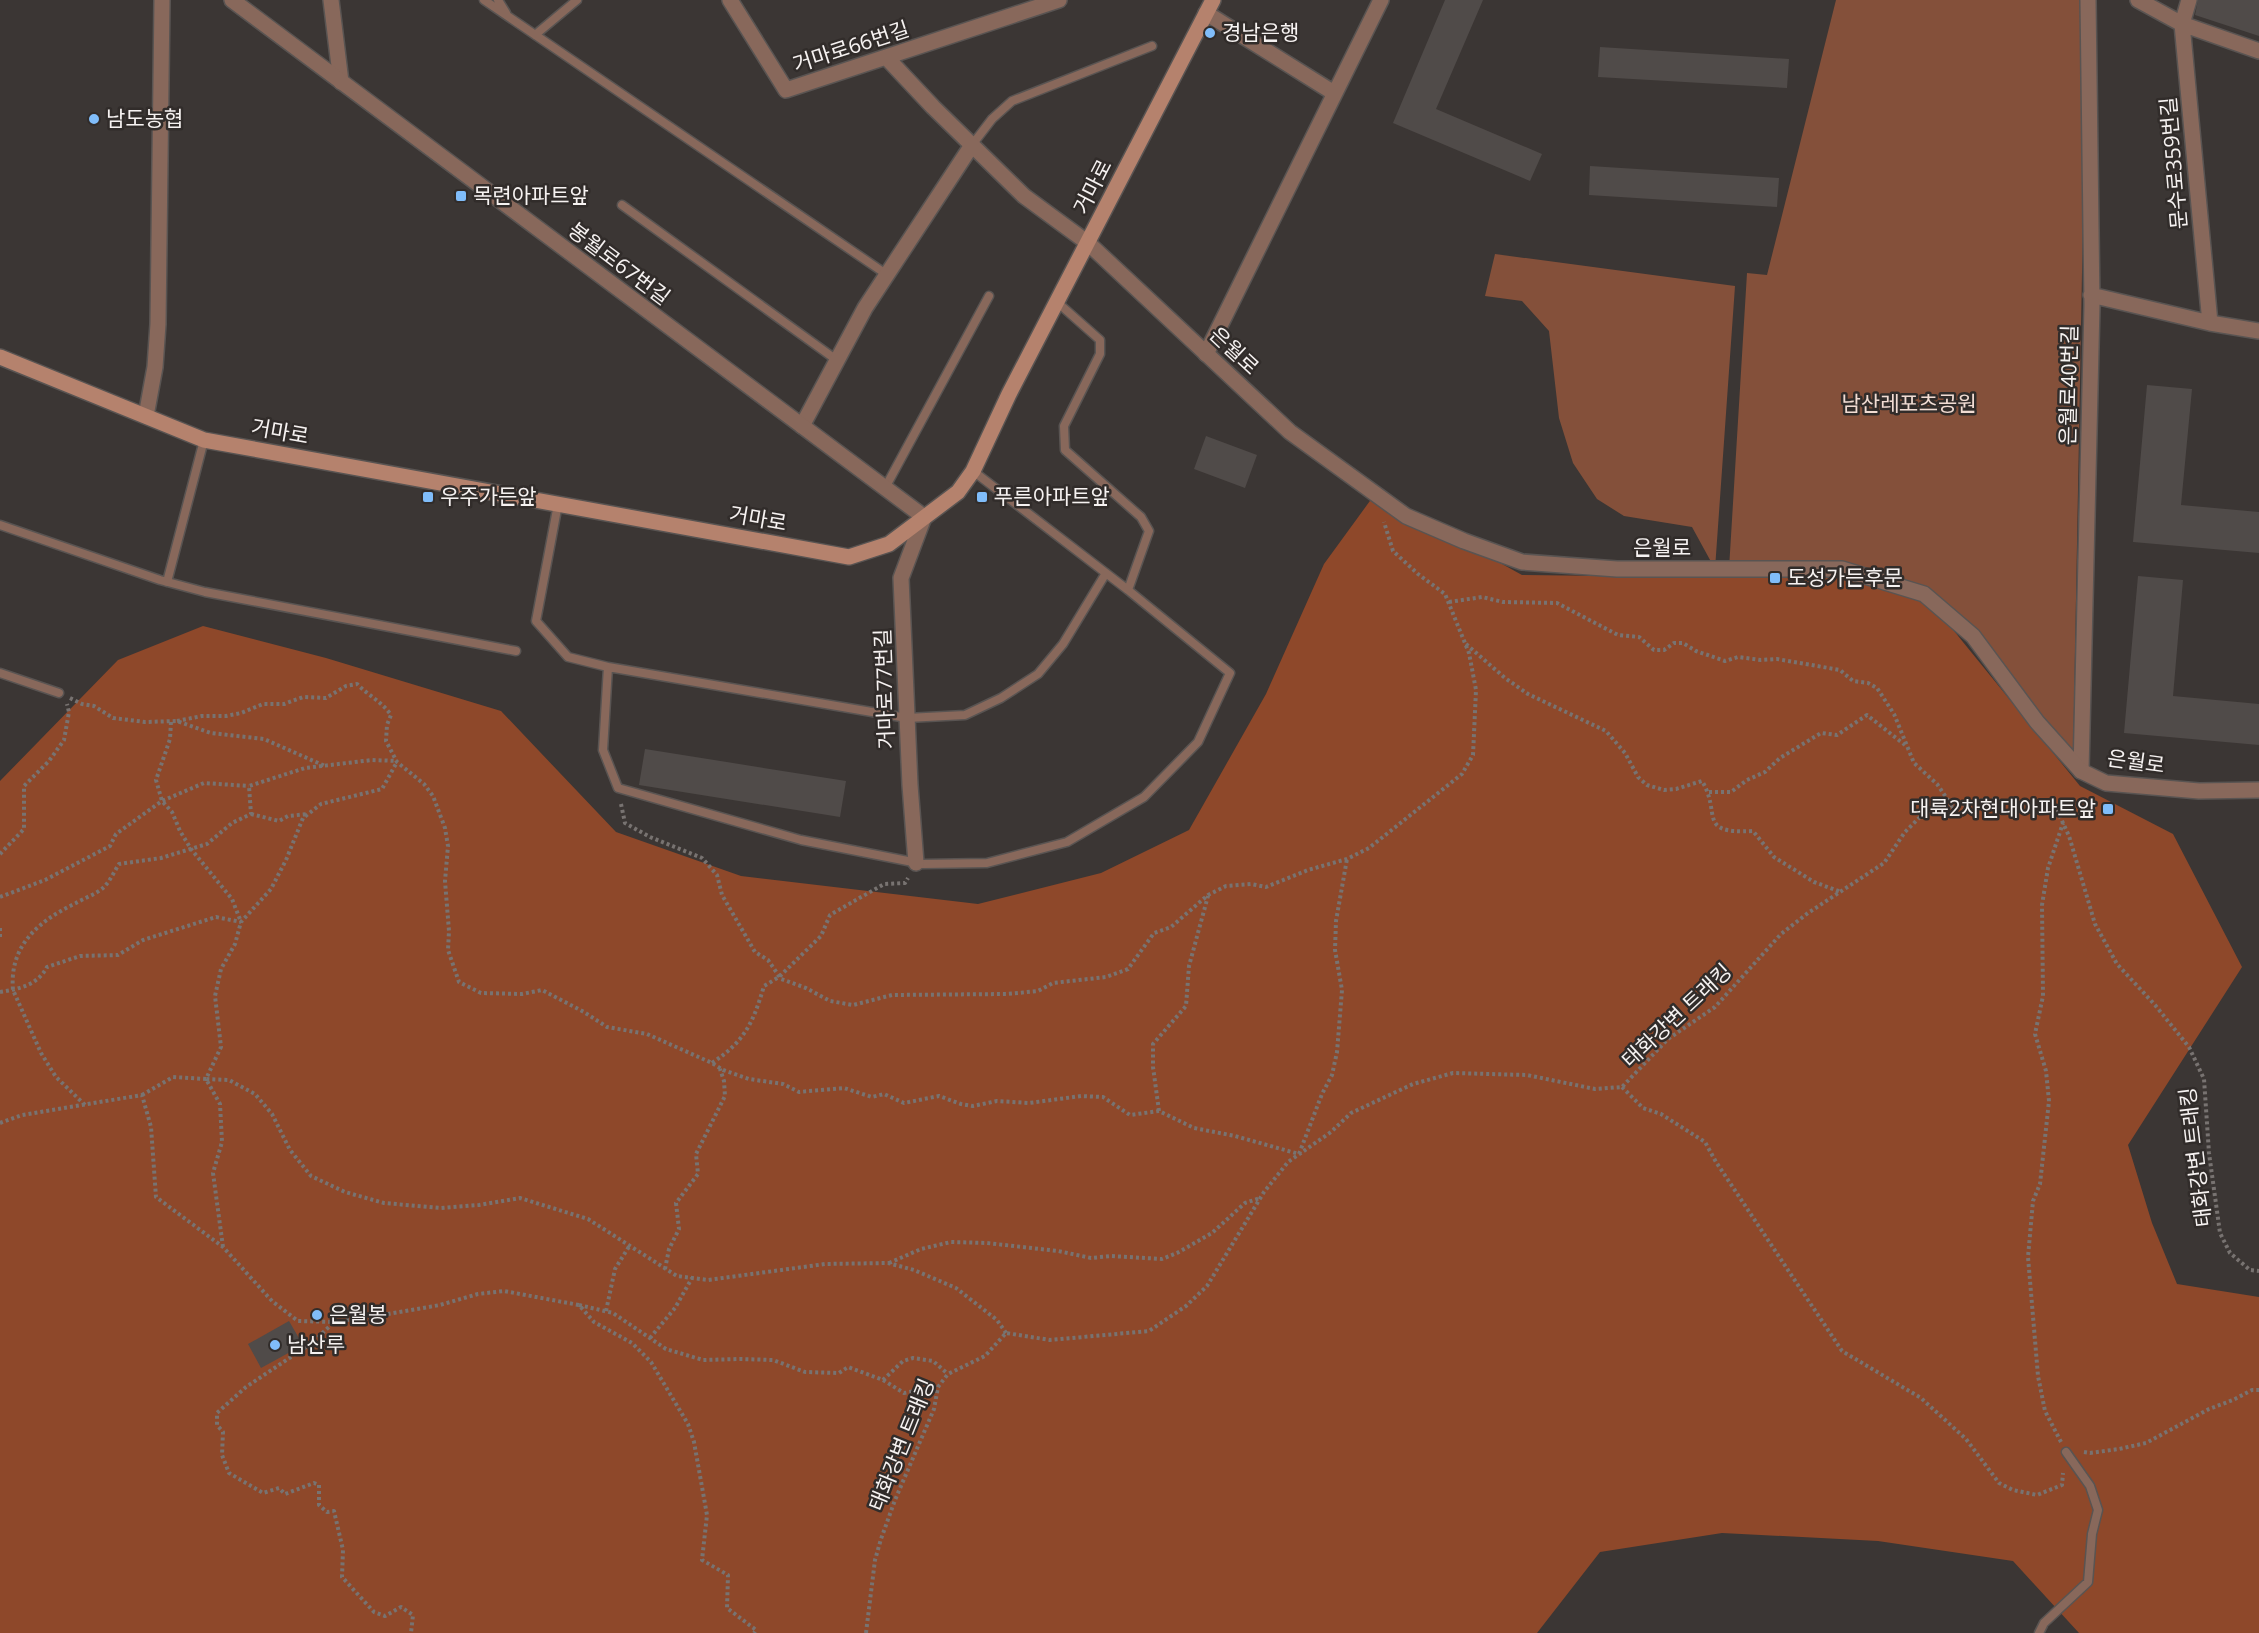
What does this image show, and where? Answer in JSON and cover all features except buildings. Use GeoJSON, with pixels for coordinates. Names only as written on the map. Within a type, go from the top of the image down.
{"type":"FeatureCollection","features":[{"type":"Feature","properties":{"kind":"main road","name":"거마로"},"geometry":{"type":"LineString","coordinates":[[0,357],[204,440],[849,556],[889,544],[958,492],[973,471],[1009,394],[1210,7]]}},
{"type":"Feature","properties":{"kind":"street"},"geometry":{"type":"LineString","coordinates":[[146,416],[155,367],[158,324],[162,0]]}},
{"type":"Feature","properties":{"kind":"street","name":"봉월로67번길"},"geometry":{"type":"LineString","coordinates":[[232,0],[924,517]]}},
{"type":"Feature","properties":{"kind":"street"},"geometry":{"type":"LineString","coordinates":[[332,0],[340,82]]}},
{"type":"Feature","properties":{"kind":"street","name":"거마로66번길"},"geometry":{"type":"LineString","coordinates":[[730,0],[786,90],[1059,0]]}},
{"type":"Feature","properties":{"kind":"street"},"geometry":{"type":"LineString","coordinates":[[1206,354],[1381,0]]}},
{"type":"Feature","properties":{"kind":"street","name":"은월로40번길"},"geometry":{"type":"LineString","coordinates":[[2081,771],[2091,295],[2088,0]]}},
{"type":"Feature","properties":{"kind":"street"},"geometry":{"type":"LineString","coordinates":[[2138,0],[2182,24],[2259,51]]}},
{"type":"Feature","properties":{"kind":"street","name":"문수로359번길"},"geometry":{"type":"LineString","coordinates":[[2188,0],[2182,24],[2210,323]]}},
{"type":"Feature","properties":{"kind":"street"},"geometry":{"type":"LineString","coordinates":[[1210,7],[1334,93]]}},
{"type":"Feature","properties":{"kind":"street","name":"은월로"},"geometry":{"type":"LineString","coordinates":[[886,57],[1024,196],[1088,243],[1290,432],[1406,516],[1464,541],[1522,562],[1617,569],[1842,569],[1924,594],[1973,636],[2037,722],[2081,771],[2106,783],[2199,791],[2259,790]]}},
{"type":"Feature","properties":{"kind":"street"},"geometry":{"type":"LineString","coordinates":[[802,426],[865,308],[972,145]]}},
{"type":"Feature","properties":{"kind":"street"},"geometry":{"type":"LineString","coordinates":[[2091,295],[2210,323],[2259,331]]}},
{"type":"Feature","properties":{"kind":"street","name":"거마로77번길"},"geometry":{"type":"LineString","coordinates":[[916,863],[901,578],[924,517]]}},
{"type":"Feature","properties":{"kind":"lane"},"geometry":{"type":"LineString","coordinates":[[484,0],[886,274]]}},
{"type":"Feature","properties":{"kind":"lane"},"geometry":{"type":"LineString","coordinates":[[498,0],[508,16]]}},
{"type":"Feature","properties":{"kind":"lane"},"geometry":{"type":"LineString","coordinates":[[535,35],[577,0]]}},
{"type":"Feature","properties":{"kind":"lane"},"geometry":{"type":"LineString","coordinates":[[972,145],[993,118],[1012,101],[1152,46]]}},
{"type":"Feature","properties":{"kind":"lane"},"geometry":{"type":"LineString","coordinates":[[622,205],[838,361]]}},
{"type":"Feature","properties":{"kind":"lane"},"geometry":{"type":"LineString","coordinates":[[885,488],[989,296]]}},
{"type":"Feature","properties":{"kind":"lane"},"geometry":{"type":"LineString","coordinates":[[1057,302],[1100,340],[1100,354],[1064,426],[1065,450],[1141,517],[1149,531],[1128,590]]}},
{"type":"Feature","properties":{"kind":"lane"},"geometry":{"type":"LineString","coordinates":[[167,582],[204,440]]}},
{"type":"Feature","properties":{"kind":"lane"},"geometry":{"type":"LineString","coordinates":[[609,667],[603,750],[618,788],[801,840],[916,863],[987,863],[1066,842],[1144,797],[1198,742],[1230,673],[1128,590],[973,471]]}},
{"type":"Feature","properties":{"kind":"lane"},"geometry":{"type":"LineString","coordinates":[[558,504],[536,621],[568,657],[609,667],[907,718],[964,716],[1000,698],[1038,674],[1063,644],[1106,573]]}},
{"type":"Feature","properties":{"kind":"lane"},"geometry":{"type":"LineString","coordinates":[[0,525],[167,582],[205,592],[516,651]]}},
{"type":"Feature","properties":{"kind":"lane"},"geometry":{"type":"LineString","coordinates":[[0,673],[59,693]]}},
{"type":"Feature","properties":{"kind":"lane"},"geometry":{"type":"LineString","coordinates":[[2039,1633],[2044,1623],[2088,1582],[2092,1534],[2098,1510],[2090,1485],[2066,1452]]}},
{"type":"Feature","properties":{"kind":"path"},"geometry":{"type":"LineString","coordinates":[[618,788],[626,823],[650,837],[702,858],[717,875],[722,895],[746,939],[755,952],[768,960],[779,977],[830,1001],[853,1005],[892,995],[1007,994],[1038,991],[1053,983],[1106,977],[1128,969],[1154,933],[1171,927],[1208,895],[1226,886],[1251,884],[1266,887],[1308,870],[1347,859],[1369,848],[1462,774],[1473,755],[1476,690],[1466,643],[1445,594],[1393,551],[1375,494]]}},
{"type":"Feature","properties":{"kind":"path"},"geometry":{"type":"LineString","coordinates":[[1449,602],[1482,597],[1503,602],[1557,603],[1618,635],[1639,636],[1654,650],[1664,650],[1674,643],[1683,643],[1696,651],[1725,661],[1738,657],[1761,660],[1777,659],[1840,670],[1853,681],[1868,683],[1877,688],[1894,714],[1914,763],[1937,784],[1952,806]]}},
{"type":"Feature","properties":{"kind":"path"},"geometry":{"type":"LineString","coordinates":[[1466,643],[1505,678],[1528,694],[1606,731],[1625,753],[1638,777],[1647,785],[1664,790],[1702,781],[1709,792],[1712,816],[1719,828],[1730,832],[1753,831],[1773,857],[1814,882],[1840,892]]}},
{"type":"Feature","properties":{"kind":"path"},"geometry":{"type":"LineString","coordinates":[[59,693],[82,704],[94,706],[113,718],[171,722],[202,716],[226,716],[263,704],[285,704],[303,697],[326,698],[346,686],[357,684],[368,695],[384,705],[391,715],[387,725],[386,741],[397,762],[424,784],[433,796],[445,828],[448,846],[445,881],[449,931],[448,950],[459,982],[481,993],[522,994],[542,990],[607,1027],[647,1034],[723,1070],[749,1079],[783,1084],[799,1092],[844,1088],[872,1097],[884,1094],[904,1103],[939,1096],[973,1106],[997,1101],[1029,1104],[1081,1096],[1103,1097],[1130,1115],[1159,1111],[1194,1128],[1235,1136],[1299,1154],[1332,1075],[1337,1052],[1342,990],[1335,950],[1336,921],[1347,859]]}},
{"type":"Feature","properties":{"kind":"path"},"geometry":{"type":"LineString","coordinates":[[0,854],[24,829],[24,786],[49,761],[64,740],[69,711],[59,693]]}},
{"type":"Feature","properties":{"kind":"path"},"geometry":{"type":"LineString","coordinates":[[1709,792],[1731,792],[1747,780],[1765,772],[1780,758],[1821,733],[1837,735],[1867,715],[1905,745]]}},
{"type":"Feature","properties":{"kind":"path"},"geometry":{"type":"LineString","coordinates":[[177,721],[211,733],[264,739],[325,766]]}},
{"type":"Feature","properties":{"kind":"path"},"geometry":{"type":"LineString","coordinates":[[171,722],[170,739],[156,780],[162,801],[172,812],[191,849],[232,899],[241,922]]}},
{"type":"Feature","properties":{"kind":"path"},"geometry":{"type":"LineString","coordinates":[[0,897],[45,880],[110,846],[116,834],[162,801],[204,783],[249,786],[305,768],[372,760],[397,762]]}},
{"type":"Feature","properties":{"kind":"path"},"geometry":{"type":"LineString","coordinates":[[206,1079],[221,1047],[215,996],[221,969],[235,944],[241,922],[271,889],[303,818],[321,804],[382,789],[397,762]]}},
{"type":"Feature","properties":{"kind":"path"},"geometry":{"type":"LineString","coordinates":[[249,786],[251,814]]}},
{"type":"Feature","properties":{"kind":"path","name":"태화강변 트래킹"},"geometry":{"type":"LineString","coordinates":[[866,1633],[875,1560],[881,1539],[934,1409],[938,1387],[948,1374],[985,1356],[1006,1333],[1050,1340],[1149,1331],[1186,1306],[1208,1286],[1260,1198],[1288,1162],[1331,1132],[1352,1113],[1413,1084],[1453,1073],[1527,1075],[1595,1089],[1622,1087],[1668,1038],[1715,1007],[1781,934],[1808,913],[1884,863],[1905,832],[1925,812],[1989,799],[2057,810],[2069,836],[2095,924],[2117,964],[2155,1005],[2189,1047],[2204,1079],[2209,1153],[2220,1233],[2230,1253],[2250,1270],[2259,1271]]}},
{"type":"Feature","properties":{"kind":"path"},"geometry":{"type":"LineString","coordinates":[[85,1105],[56,1077],[40,1053],[13,990],[12,981],[18,953],[35,928],[53,914],[103,888],[119,864],[161,858],[207,844],[231,822],[251,814],[279,821],[288,816],[308,814]]}},
{"type":"Feature","properties":{"kind":"path"},"geometry":{"type":"LineString","coordinates":[[2063,824],[2048,868],[2043,905],[2043,996],[2035,1034],[2046,1071],[2049,1101],[2040,1184],[2033,1201],[2028,1257],[2038,1376],[2045,1411],[2066,1452]]}},
{"type":"Feature","properties":{"kind":"path"},"geometry":{"type":"LineString","coordinates":[[712,1063],[729,1052],[754,1021],[764,986],[779,977],[821,936],[830,915],[884,884],[905,883],[916,863]]}},
{"type":"Feature","properties":{"kind":"path"},"geometry":{"type":"LineString","coordinates":[[1159,1111],[1153,1067],[1153,1044],[1186,1006],[1189,966],[1208,895]]}},
{"type":"Feature","properties":{"kind":"path"},"geometry":{"type":"LineString","coordinates":[[0,993],[41,979],[47,968],[80,956],[118,955],[143,940],[216,917],[241,922]]}},
{"type":"Feature","properties":{"kind":"path"},"geometry":{"type":"LineString","coordinates":[[0,928],[0,939]]}},
{"type":"Feature","properties":{"kind":"path"},"geometry":{"type":"LineString","coordinates":[[665,1269],[669,1249],[679,1228],[676,1203],[698,1174],[696,1154],[724,1096],[724,1081],[719,1069],[723,1070]]}},
{"type":"Feature","properties":{"kind":"path"},"geometry":{"type":"LineString","coordinates":[[0,1123],[22,1115],[142,1095],[173,1077],[229,1080],[255,1094],[272,1114],[290,1150],[311,1176],[345,1192],[384,1203],[441,1208],[520,1198],[588,1219],[677,1276],[692,1278],[727,1279],[759,1272],[825,1264],[888,1263],[914,1270],[956,1288],[997,1320],[1006,1333]]}},
{"type":"Feature","properties":{"kind":"path"},"geometry":{"type":"LineString","coordinates":[[206,1079],[220,1104],[222,1142],[213,1173],[223,1247]]}},
{"type":"Feature","properties":{"kind":"path"},"geometry":{"type":"LineString","coordinates":[[1622,1087],[1643,1108],[1661,1114],[1705,1142],[1842,1351],[1921,1398],[1966,1439],[1999,1483],[2013,1490],[2037,1495],[2062,1485],[2067,1447],[2090,1453],[2146,1443],[2209,1409],[2252,1390],[2259,1390]]}},
{"type":"Feature","properties":{"kind":"path"},"geometry":{"type":"LineString","coordinates":[[142,1095],[151,1127],[156,1197],[223,1247],[272,1300],[298,1321],[333,1322],[409,1311],[478,1294],[504,1291],[613,1313],[672,1352],[703,1360],[773,1360],[805,1372],[839,1373],[848,1367],[883,1380],[904,1393],[938,1387]]}},
{"type":"Feature","properties":{"kind":"path"},"geometry":{"type":"LineString","coordinates":[[888,1263],[921,1249],[951,1242],[987,1243],[1058,1251],[1091,1258],[1112,1256],[1162,1259],[1178,1253],[1212,1233],[1245,1203],[1260,1198]]}},
{"type":"Feature","properties":{"kind":"path"},"geometry":{"type":"LineString","coordinates":[[606,1311],[615,1269],[630,1245]]}},
{"type":"Feature","properties":{"kind":"path"},"geometry":{"type":"LineString","coordinates":[[650,1338],[675,1308],[692,1278]]}},
{"type":"Feature","properties":{"kind":"path"},"geometry":{"type":"LineString","coordinates":[[579,1305],[594,1322],[632,1343],[651,1362],[688,1424],[694,1442],[707,1515],[702,1560],[728,1575],[727,1608],[756,1630],[754,1633]]}},
{"type":"Feature","properties":{"kind":"path"},"geometry":{"type":"LineString","coordinates":[[333,1322],[312,1343],[246,1387],[217,1413],[217,1425],[223,1432],[222,1455],[229,1473],[263,1493],[279,1488],[285,1494],[314,1483],[319,1485],[319,1505],[327,1512],[334,1511],[343,1550],[342,1577],[374,1612],[385,1616],[401,1607],[413,1616],[411,1633]]}},
{"type":"Feature","properties":{"kind":"path"},"geometry":{"type":"LineString","coordinates":[[883,1380],[903,1361],[913,1358],[933,1361],[948,1374]]}},
{"type":"Feature","properties":{"kind":"green space","name":"남산레포츠공원"},"geometry":{"type":"Polygon","coordinates":[[[1836,0],[2087,0],[2073,762],[1973,636],[1842,569],[1729,569],[1747,273],[1767,275],[1836,0]]]}},
{"type":"Feature","properties":{"kind":"green space"},"geometry":{"type":"Polygon","coordinates":[[[1495,254],[1735,286],[1715,569],[1692,527],[1624,516],[1597,499],[1573,463],[1559,418],[1549,331],[1522,301],[1485,296],[1495,254]]]}},
{"type":"Feature","properties":{"kind":"shaded area"},"geometry":{"type":"Polygon","coordinates":[[[1375,494],[1522,575],[1775,578],[1836,576],[1924,594],[2080,786],[2173,834],[2242,967],[2128,1145],[2152,1223],[2177,1284],[2259,1297],[2259,1633],[2079,1633],[2013,1561],[1878,1541],[1722,1533],[1600,1552],[1537,1633],[0,1633],[0,781],[118,660],[203,626],[326,658],[501,711],[616,832],[741,876],[978,904],[1101,873],[1189,830],[1266,694],[1324,564],[1375,494]]]}},
{"type":"Feature","properties":{"kind":"place","name":"경남은행"},"geometry":{"type":"Point","coordinates":[1210,33]}},
{"type":"Feature","properties":{"kind":"place","name":"남도농협"},"geometry":{"type":"Point","coordinates":[94,119]}},
{"type":"Feature","properties":{"kind":"place","name":"목련아파트앞"},"geometry":{"type":"Point","coordinates":[461,196]}},
{"type":"Feature","properties":{"kind":"place","name":"우주가든앞"},"geometry":{"type":"Point","coordinates":[428,497]}},
{"type":"Feature","properties":{"kind":"place","name":"푸른아파트앞"},"geometry":{"type":"Point","coordinates":[982,497]}},
{"type":"Feature","properties":{"kind":"place","name":"도성가든후문"},"geometry":{"type":"Point","coordinates":[1775,578]}},
{"type":"Feature","properties":{"kind":"place","name":"대륙2차현대아파트앞"},"geometry":{"type":"Point","coordinates":[2108,809]}},
{"type":"Feature","properties":{"kind":"place","name":"은월봉"},"geometry":{"type":"Point","coordinates":[317,1315]}},
{"type":"Feature","properties":{"kind":"place","name":"남산루"},"geometry":{"type":"Point","coordinates":[275,1345]}}]}
